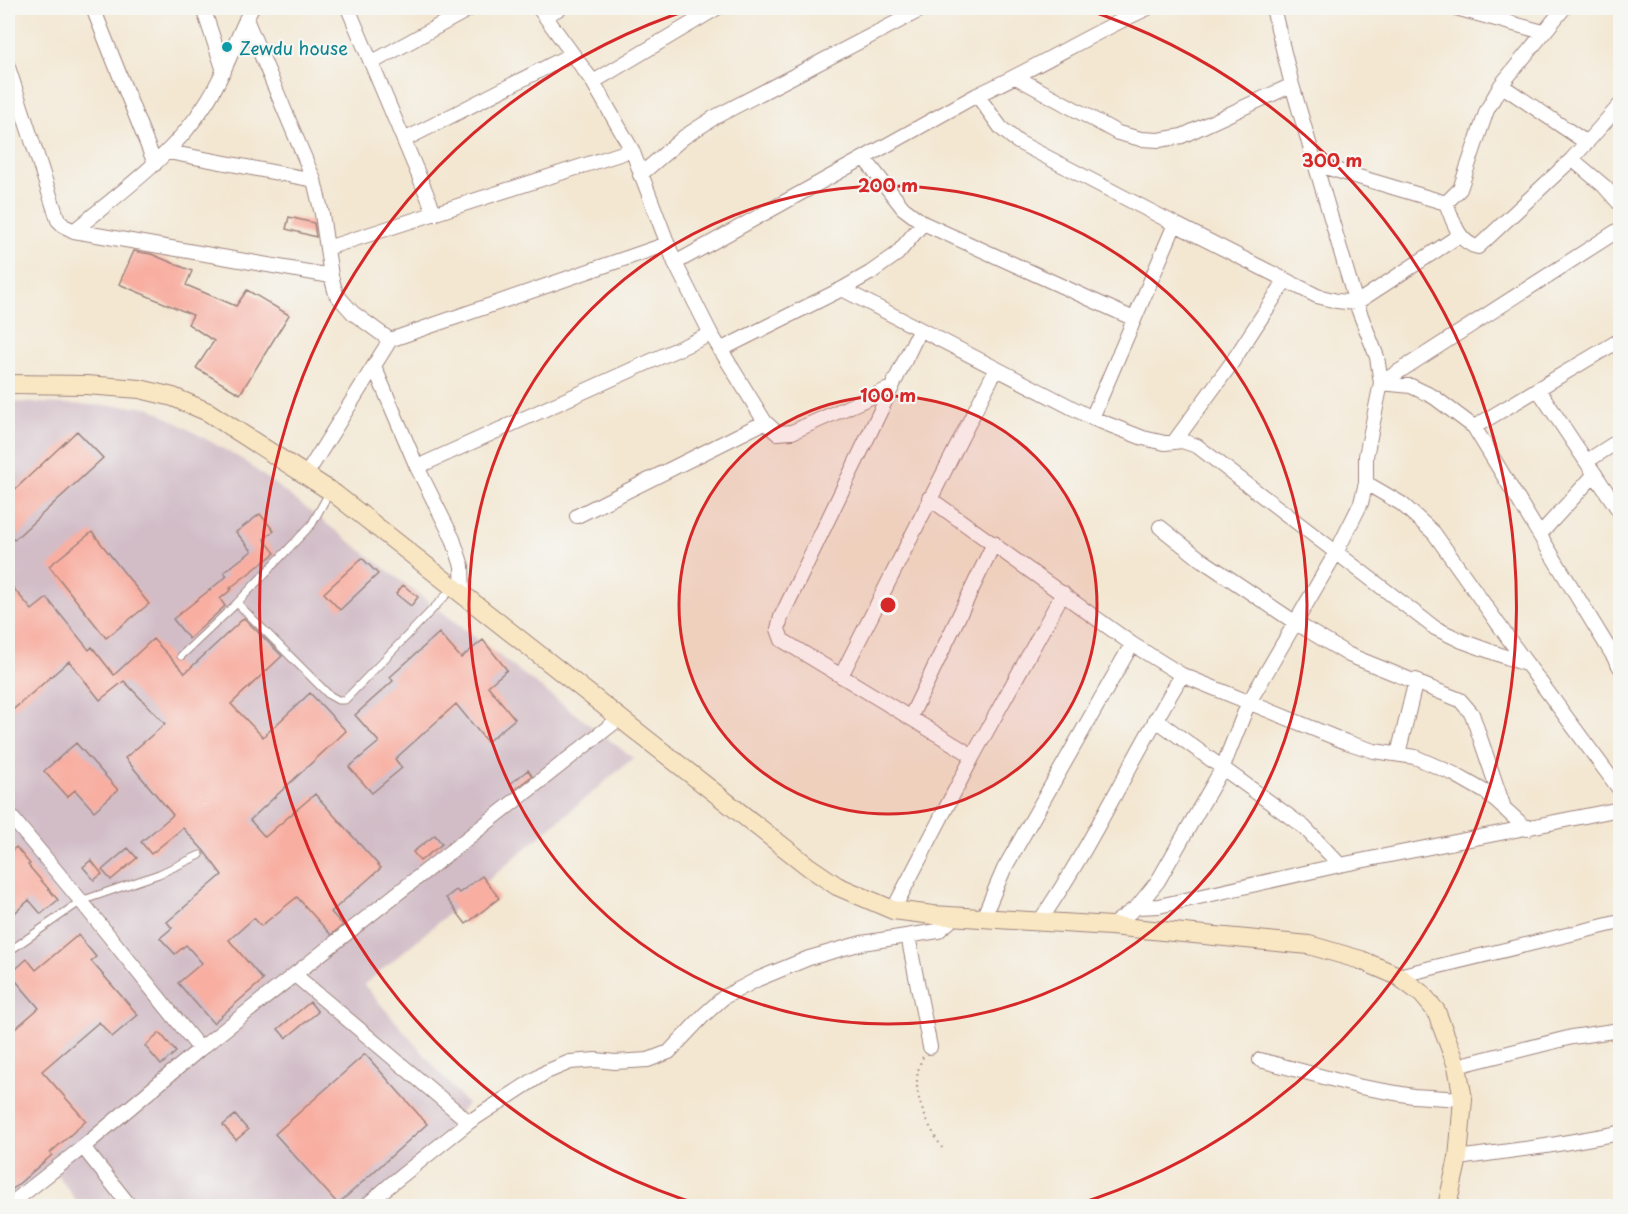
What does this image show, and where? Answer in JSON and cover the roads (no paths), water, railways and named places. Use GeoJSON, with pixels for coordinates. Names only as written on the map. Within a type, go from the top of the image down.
{"type":"FeatureCollection","features":[{"type":"Feature","properties":{"kind":"street"},"geometry":{"type":"LineString","coordinates":[[93,8],[155,164]]}},
{"type":"Feature","properties":{"kind":"street"},"geometry":{"type":"LineString","coordinates":[[203,8],[224,71]]}},
{"type":"Feature","properties":{"kind":"street"},"geometry":{"type":"LineString","coordinates":[[348,8],[435,214]]}},
{"type":"Feature","properties":{"kind":"street"},"geometry":{"type":"LineString","coordinates":[[371,63],[471,8]]}},
{"type":"Feature","properties":{"kind":"street"},"geometry":{"type":"LineString","coordinates":[[560,8],[542,12],[593,82],[632,150],[675,262],[711,334],[765,422],[777,433],[792,432],[891,388]]}},
{"type":"Feature","properties":{"kind":"street"},"geometry":{"type":"LineString","coordinates":[[593,82],[717,8]]}},
{"type":"Feature","properties":{"kind":"street"},"geometry":{"type":"LineString","coordinates":[[640,175],[684,137],[715,117],[924,8]]}},
{"type":"Feature","properties":{"kind":"street"},"geometry":{"type":"LineString","coordinates":[[675,262],[978,95],[1016,77],[1100,30],[1148,8]]}},
{"type":"Feature","properties":{"kind":"street"},"geometry":{"type":"LineString","coordinates":[[1112,926],[1137,907],[1158,881],[1222,769],[1248,704],[1337,551],[1360,504],[1366,483],[1366,456],[1381,383],[1377,357],[1356,303],[1292,85],[1273,8]]}},
{"type":"Feature","properties":{"kind":"street"},"geometry":{"type":"LineString","coordinates":[[1456,8],[1543,32]]}},
{"type":"Feature","properties":{"kind":"street"},"geometry":{"type":"LineString","coordinates":[[1446,203],[1460,189],[1487,110],[1501,85],[1564,8]]}},
{"type":"Feature","properties":{"kind":"street"},"geometry":{"type":"LineString","coordinates":[[74,231],[155,164],[182,138],[207,102],[224,71],[249,13]]}},
{"type":"Feature","properties":{"kind":"street"},"geometry":{"type":"LineString","coordinates":[[249,13],[314,180],[336,294],[353,313],[390,340]]}},
{"type":"Feature","properties":{"kind":"street"},"geometry":{"type":"LineString","coordinates":[[404,140],[572,54]]}},
{"type":"Feature","properties":{"kind":"street"},"geometry":{"type":"LineString","coordinates":[[8,67],[58,220],[64,226],[74,231],[331,276]]}},
{"type":"Feature","properties":{"kind":"street"},"geometry":{"type":"LineString","coordinates":[[1016,77],[1118,133],[1141,140],[1182,136],[1292,85]]}},
{"type":"Feature","properties":{"kind":"street"},"geometry":{"type":"LineString","coordinates":[[1501,85],[1587,143]]}},
{"type":"Feature","properties":{"kind":"street"},"geometry":{"type":"LineString","coordinates":[[978,95],[1001,128],[1018,142],[1317,296],[1356,303],[1460,235]]}},
{"type":"Feature","properties":{"kind":"street"},"geometry":{"type":"LineString","coordinates":[[1315,164],[1446,203],[1460,235],[1469,246],[1478,248],[1572,159],[1620,105]]}},
{"type":"Feature","properties":{"kind":"street"},"geometry":{"type":"LineString","coordinates":[[327,248],[632,150]]}},
{"type":"Feature","properties":{"kind":"street"},"geometry":{"type":"LineString","coordinates":[[168,152],[314,180]]}},
{"type":"Feature","properties":{"kind":"street"},"geometry":{"type":"LineString","coordinates":[[864,158],[903,208],[923,223],[1134,318]]}},
{"type":"Feature","properties":{"kind":"street"},"geometry":{"type":"LineString","coordinates":[[1572,159],[1604,186],[1620,204]]}},
{"type":"Feature","properties":{"kind":"street"},"geometry":{"type":"LineString","coordinates":[[720,350],[842,289],[897,254],[923,223]]}},
{"type":"Feature","properties":{"kind":"street"},"geometry":{"type":"LineString","coordinates":[[1092,418],[1175,224]]}},
{"type":"Feature","properties":{"kind":"street"},"geometry":{"type":"LineString","coordinates":[[1381,383],[1620,229]]}},
{"type":"Feature","properties":{"kind":"street"},"geometry":{"type":"LineString","coordinates":[[306,475],[390,340],[667,244]]}},
{"type":"Feature","properties":{"kind":"street"},"geometry":{"type":"LineString","coordinates":[[1174,442],[1231,364],[1285,281]]}},
{"type":"Feature","properties":{"kind":"street"},"geometry":{"type":"LineString","coordinates":[[842,289],[1092,418],[1143,438],[1165,443],[1182,441],[1197,446],[1435,628],[1462,641],[1528,665]]}},
{"type":"Feature","properties":{"kind":"street"},"geometry":{"type":"LineString","coordinates":[[919,330],[781,617],[778,629],[782,640],[973,756]]}},
{"type":"Feature","properties":{"kind":"street"},"geometry":{"type":"LineString","coordinates":[[417,467],[711,334]]}},
{"type":"Feature","properties":{"kind":"street"},"geometry":{"type":"LineString","coordinates":[[1474,427],[1620,340]]}},
{"type":"Feature","properties":{"kind":"street"},"geometry":{"type":"LineString","coordinates":[[374,366],[417,467],[453,539],[462,566],[458,591]]}},
{"type":"Feature","properties":{"kind":"street"},"geometry":{"type":"LineString","coordinates":[[841,676],[996,369]]}},
{"type":"Feature","properties":{"kind":"street"},"geometry":{"type":"LineString","coordinates":[[1381,383],[1411,386],[1434,397],[1474,427],[1620,667]]}},
{"type":"Feature","properties":{"kind":"street"},"geometry":{"type":"LineString","coordinates":[[8,384],[86,385],[140,389],[173,397],[208,412],[331,491],[809,867],[837,886],[893,910],[1112,926],[1309,945],[1361,960],[1398,976],[1422,994],[1436,1011],[1457,1066],[1462,1099],[1458,1158],[1447,1206]]}},
{"type":"Feature","properties":{"kind":"street"},"geometry":{"type":"LineString","coordinates":[[1538,389],[1620,512]]}},
{"type":"Feature","properties":{"kind":"street"},"geometry":{"type":"LineString","coordinates":[[577,516],[765,422]]}},
{"type":"Feature","properties":{"kind":"street"},"geometry":{"type":"LineString","coordinates":[[1587,461],[1620,440]]}},
{"type":"Feature","properties":{"kind":"street"},"geometry":{"type":"LineString","coordinates":[[1540,534],[1595,474]]}},
{"type":"Feature","properties":{"kind":"street"},"geometry":{"type":"LineString","coordinates":[[1366,483],[1402,504],[1434,533],[1620,790]]}},
{"type":"Feature","properties":{"kind":"street"},"geometry":{"type":"LineString","coordinates":[[929,498],[1132,644],[1182,675],[1248,704],[1346,742],[1374,751],[1415,757],[1454,774],[1487,793],[1527,829]]}},
{"type":"Feature","properties":{"kind":"street"},"geometry":{"type":"LineString","coordinates":[[1160,527],[1200,558],[1296,623],[1349,655],[1416,680],[1460,700],[1472,714],[1504,810]]}},
{"type":"Feature","properties":{"kind":"street"},"geometry":{"type":"LineString","coordinates":[[910,718],[994,543]]}},
{"type":"Feature","properties":{"kind":"street"},"geometry":{"type":"LineString","coordinates":[[893,910],[973,756],[1063,593]]}},
{"type":"Feature","properties":{"kind":"street"},"geometry":{"type":"LineString","coordinates":[[983,918],[1004,869],[1132,644]]}},
{"type":"Feature","properties":{"kind":"street"},"geometry":{"type":"LineString","coordinates":[[1039,922],[1066,884],[1155,719],[1182,675]]}},
{"type":"Feature","properties":{"kind":"street"},"geometry":{"type":"LineString","coordinates":[[1398,754],[1416,680]]}},
{"type":"Feature","properties":{"kind":"street"},"geometry":{"type":"LineString","coordinates":[[8,1206],[83,1147],[200,1049],[620,718]]}},
{"type":"Feature","properties":{"kind":"street"},"geometry":{"type":"LineString","coordinates":[[1155,719],[1304,827],[1340,865]]}},
{"type":"Feature","properties":{"kind":"street"},"geometry":{"type":"LineString","coordinates":[[1137,907],[1159,906],[1340,865],[1620,809]]}},
{"type":"Feature","properties":{"kind":"street"},"geometry":{"type":"LineString","coordinates":[[10,821],[81,901],[200,1049]]}},
{"type":"Feature","properties":{"kind":"street"},"geometry":{"type":"LineString","coordinates":[[366,1206],[469,1122],[546,1072],[570,1062],[648,1060],[669,1052],[724,997],[768,975],[809,958],[862,943],[938,931],[956,916]]}},
{"type":"Feature","properties":{"kind":"street"},"geometry":{"type":"LineString","coordinates":[[1398,976],[1620,922]]}},
{"type":"Feature","properties":{"kind":"street"},"geometry":{"type":"LineString","coordinates":[[908,936],[930,1047]]}},
{"type":"Feature","properties":{"kind":"street"},"geometry":{"type":"LineString","coordinates":[[295,975],[469,1122]]}},
{"type":"Feature","properties":{"kind":"street"},"geometry":{"type":"LineString","coordinates":[[1457,1066],[1572,1037],[1620,1030]]}},
{"type":"Feature","properties":{"kind":"street"},"geometry":{"type":"LineString","coordinates":[[1260,1060],[1361,1087],[1413,1096],[1462,1099]]}},
{"type":"Feature","properties":{"kind":"street"},"geometry":{"type":"LineString","coordinates":[[1458,1158],[1620,1133]]}},
{"type":"Feature","properties":{"kind":"street"},"geometry":{"type":"LineString","coordinates":[[83,1147],[130,1206]]}},
{"type":"Feature","properties":{"kind":"lane"},"geometry":{"type":"LineString","coordinates":[[181,656],[237,603],[312,524],[331,491]]}},
{"type":"Feature","properties":{"kind":"lane"},"geometry":{"type":"LineString","coordinates":[[237,603],[329,695],[338,700],[345,700],[458,591]]}},
{"type":"Feature","properties":{"kind":"lane"},"geometry":{"type":"LineString","coordinates":[[8,952],[81,901],[159,874],[200,855]]}},
{"type":"Feature","properties":{"kind":"place","name":"Zewdu house"},"geometry":{"type":"Point","coordinates":[227,47]}}]}
